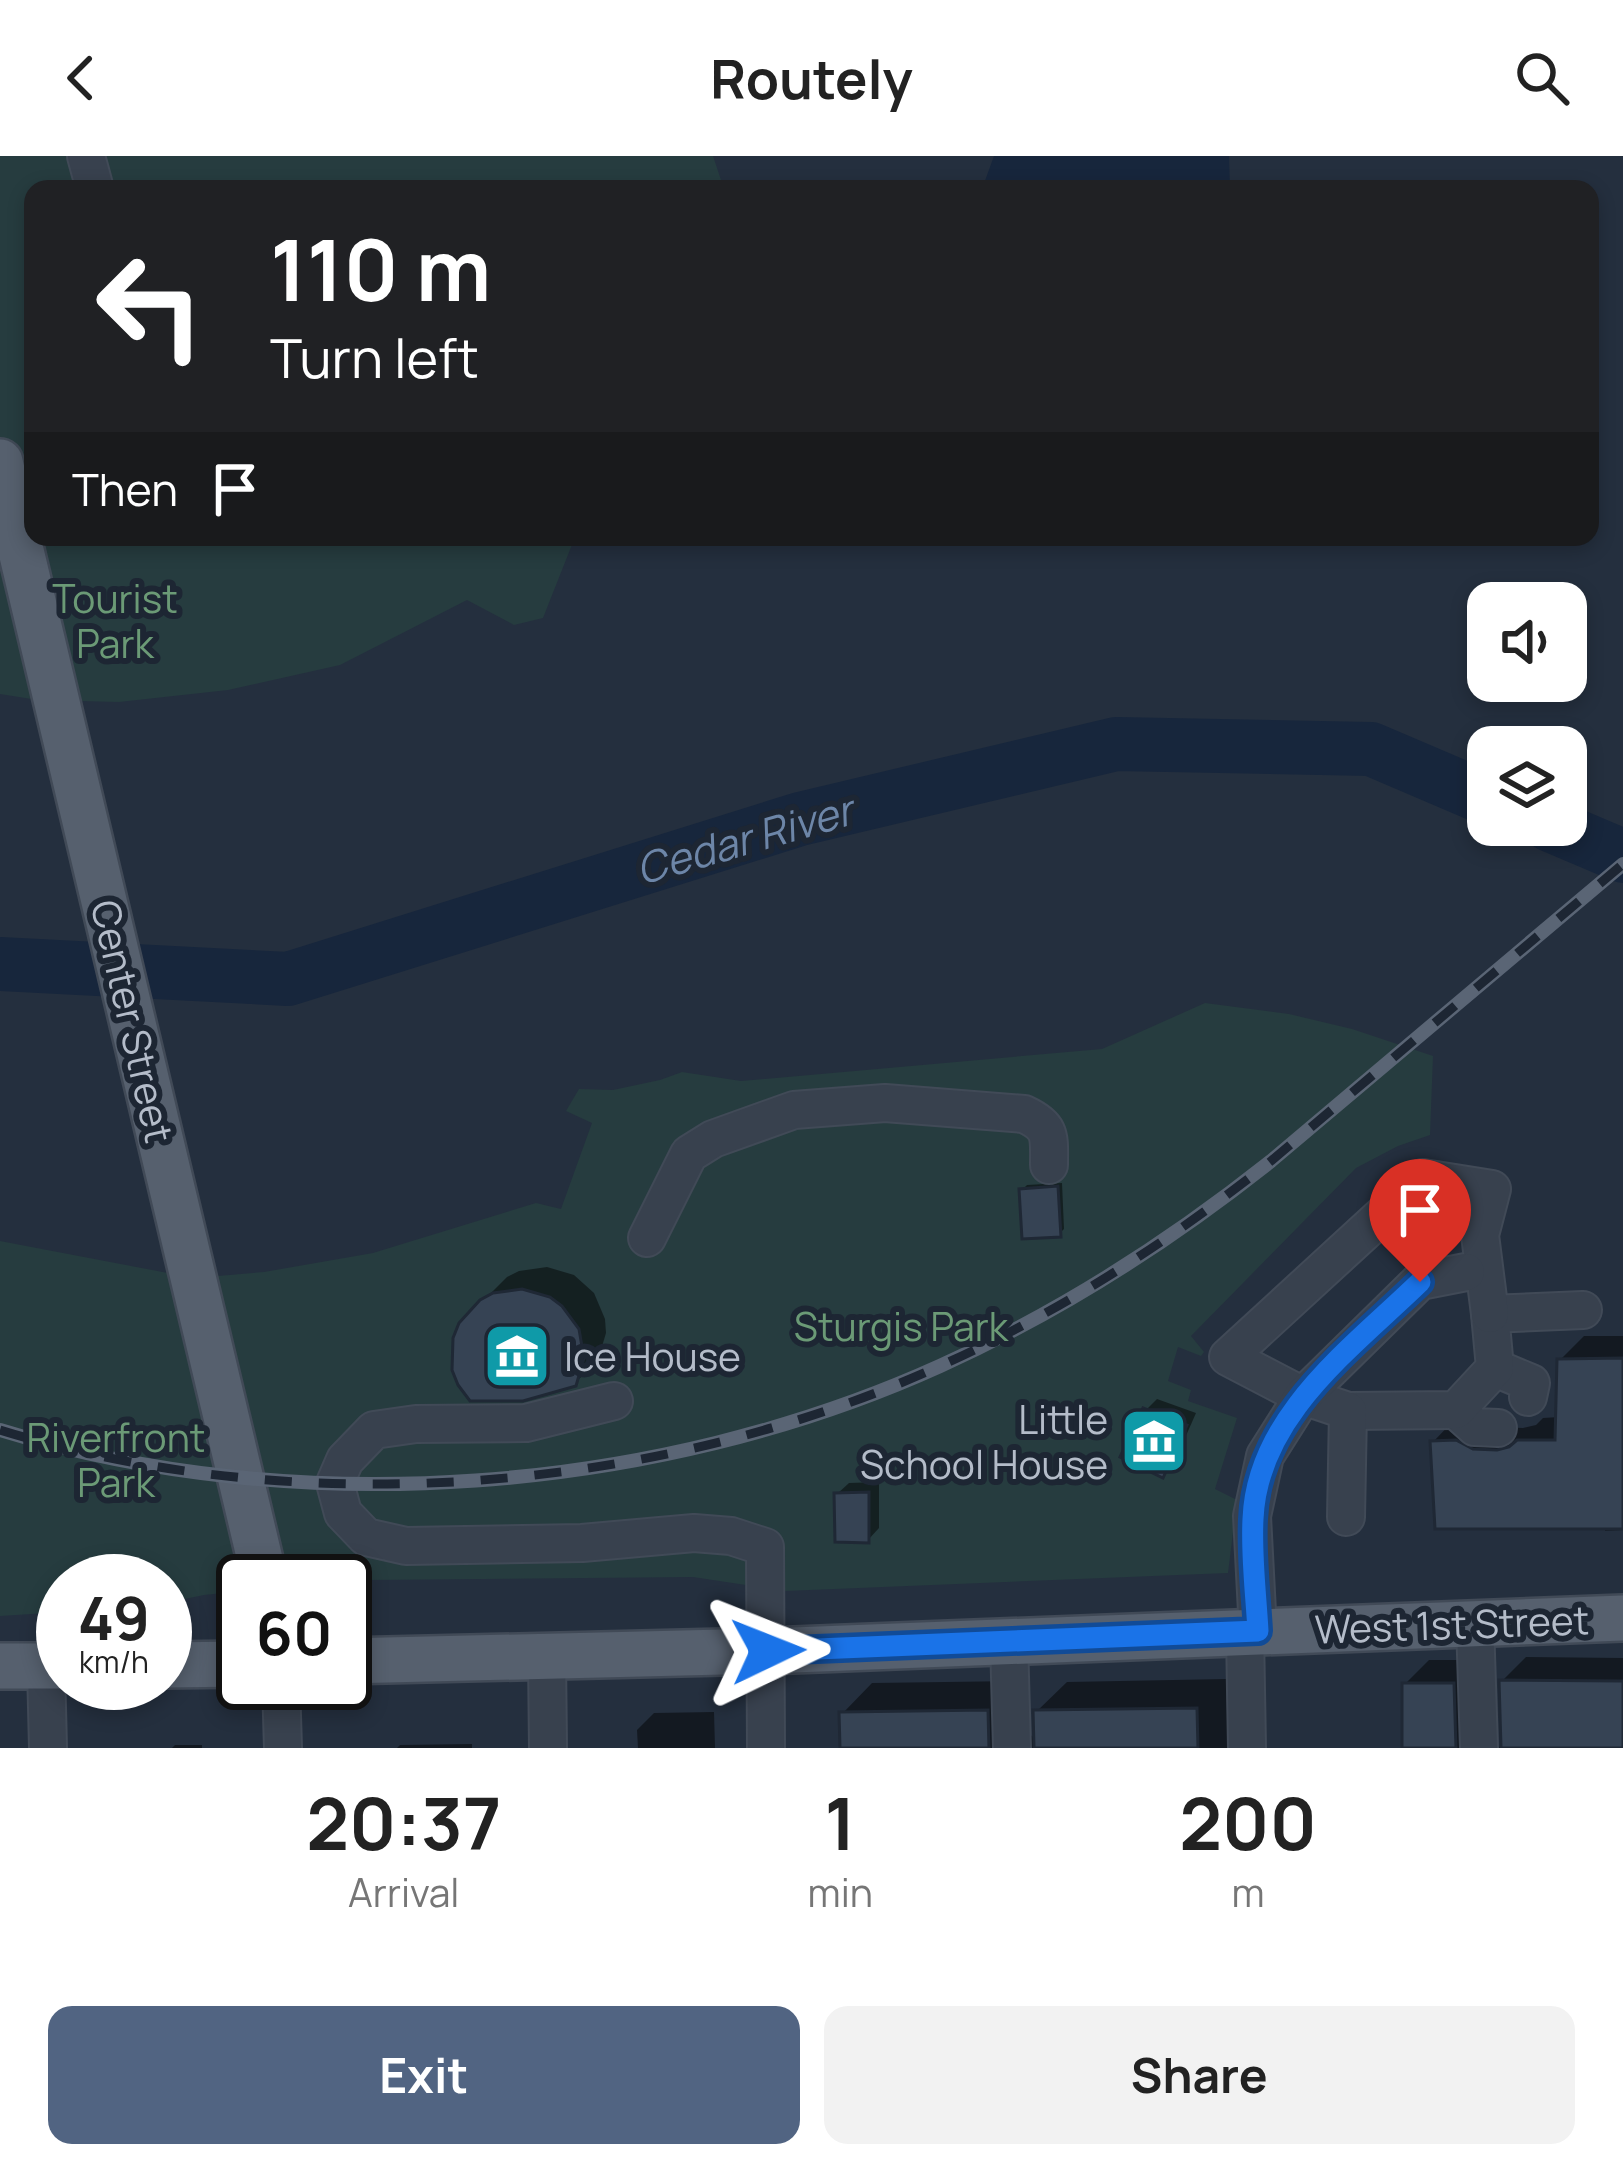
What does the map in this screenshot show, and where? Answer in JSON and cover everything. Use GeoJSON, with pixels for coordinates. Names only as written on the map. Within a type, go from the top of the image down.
{"type":"FeatureCollection","features":[{"type":"Feature","properties":{"kind":"main road","name":"Center Street"},"geometry":{"type":"LineString","coordinates":[[0,462],[259,1554]]}},
{"type":"Feature","properties":{"kind":"main road","name":"West 1st Street"},"geometry":{"type":"LineString","coordinates":[[372,1660],[768,1651],[1623,1618]]}},
{"type":"Feature","properties":{"kind":"main road"},"geometry":{"type":"LineString","coordinates":[[0,1666],[36,1667]]}},
{"type":"Feature","properties":{"kind":"street"},"geometry":{"type":"LineString","coordinates":[[647,1238],[689,1154],[712,1139],[794,1110],[885,1103],[1024,1114],[1040,1121],[1049,1136],[1049,1165]]}},
{"type":"Feature","properties":{"kind":"street"},"geometry":{"type":"LineString","coordinates":[[1456,1410],[1496,1368],[1480,1234],[1492,1189],[1423,1178],[1228,1357],[1303,1396],[1348,1412],[1456,1410],[1475,1427],[1498,1428]]}},
{"type":"Feature","properties":{"kind":"street"},"geometry":{"type":"LineString","coordinates":[[1246,1748],[1252,1516],[1265,1456],[1303,1396],[1420,1282],[1466,1272]]}},
{"type":"Feature","properties":{"kind":"street"},"geometry":{"type":"LineString","coordinates":[[1490,1314],[1583,1310]]}},
{"type":"Feature","properties":{"kind":"street"},"geometry":{"type":"LineString","coordinates":[[1496,1368],[1531,1383],[1528,1397]]}},
{"type":"Feature","properties":{"kind":"street"},"geometry":{"type":"LineString","coordinates":[[614,1401],[526,1423],[416,1424],[374,1430],[345,1460],[335,1483],[343,1513],[366,1537],[406,1546],[582,1543],[694,1533],[731,1536],[765,1547],[766,1748]]}},
{"type":"Feature","properties":{"kind":"street"},"geometry":{"type":"LineString","coordinates":[[1346,1517],[1348,1412]]}},
{"type":"Feature","properties":{"kind":"street"},"geometry":{"type":"LineString","coordinates":[[1474,1623],[1479,1748]]}},
{"type":"Feature","properties":{"kind":"street"},"geometry":{"type":"LineString","coordinates":[[1009,1641],[1012,1748]]}},
{"type":"Feature","properties":{"kind":"street"},"geometry":{"type":"LineString","coordinates":[[547,1657],[548,1748]]}},
{"type":"Feature","properties":{"kind":"street"},"geometry":{"type":"LineString","coordinates":[[48,1748],[51,1710]]}},
{"type":"Feature","properties":{"kind":"street"},"geometry":{"type":"LineString","coordinates":[[282,1710],[283,1748]]}},
{"type":"Feature","properties":{"kind":"green space","name":"Tourist Park"},"geometry":{"type":"Polygon","coordinates":[[[0,156],[713,156],[721,180],[24,180],[24,546],[571,546],[543,618],[514,625],[467,600],[340,665],[228,690],[119,702],[0,694],[0,156]]]}},
{"type":"Feature","properties":{"kind":"green space","name":"Sturgis Park"},"geometry":{"type":"Polygon","coordinates":[[[1205,1003],[1289,1014],[1433,1056],[1430,1135],[1356,1168],[1191,1336],[1204,1352],[1201,1356],[1178,1347],[1168,1381],[1191,1390],[1188,1401],[1237,1418],[1215,1489],[1237,1500],[1228,1573],[785,1591],[693,1577],[372,1580],[372,1554],[216,1554],[216,1594],[192,1597],[192,1554],[36,1554],[36,1614],[0,1616],[0,1241],[194,1278],[264,1272],[373,1253],[536,1203],[561,1209],[592,1123],[566,1111],[579,1089],[613,1090],[682,1072],[741,1081],[1102,1049],[1205,1003]]]}},
{"type":"Feature","properties":{"kind":"water"},"geometry":{"type":"Polygon","coordinates":[[[994,156],[1229,156],[1230,180],[985,180],[994,156]]]}},
{"type":"Feature","properties":{"kind":"building"},"geometry":{"type":"Polygon","coordinates":[[[1058,1186],[1061,1237],[1022,1239],[1019,1189],[1058,1186]]]}},
{"type":"Feature","properties":{"kind":"building","name":"Ice House"},"geometry":{"type":"Polygon","coordinates":[[[522,1289],[550,1297],[579,1329],[584,1358],[576,1386],[523,1401],[470,1401],[452,1370],[453,1338],[459,1323],[480,1300],[522,1289]]]}},
{"type":"Feature","properties":{"kind":"building"},"geometry":{"type":"Polygon","coordinates":[[[1623,1358],[1623,1529],[1435,1529],[1430,1441],[1456,1440],[1473,1449],[1497,1450],[1517,1440],[1555,1440],[1557,1359],[1623,1358]]]}},
{"type":"Feature","properties":{"kind":"building","name":"Little School House"},"geometry":{"type":"Polygon","coordinates":[[[1143,1408],[1187,1425],[1163,1478],[1120,1457],[1143,1408]]]}},
{"type":"Feature","properties":{"kind":"building"},"geometry":{"type":"Polygon","coordinates":[[[869,1492],[869,1543],[835,1542],[834,1493],[869,1492]]]}},
{"type":"Feature","properties":{"kind":"building"},"geometry":{"type":"Polygon","coordinates":[[[1499,1680],[1623,1681],[1623,1748],[1501,1748],[1499,1680]]]}},
{"type":"Feature","properties":{"kind":"building"},"geometry":{"type":"Polygon","coordinates":[[[1402,1683],[1454,1683],[1456,1748],[1402,1748],[1402,1683]]]}},
{"type":"Feature","properties":{"kind":"building"},"geometry":{"type":"Polygon","coordinates":[[[1197,1708],[1198,1748],[1034,1748],[1033,1710],[1197,1708]]]}},
{"type":"Feature","properties":{"kind":"building"},"geometry":{"type":"Polygon","coordinates":[[[988,1710],[989,1748],[840,1748],[839,1712],[988,1710]]]}},
{"type":"Feature","properties":{"kind":"waterway","name":"Cedar River"},"geometry":{"type":"LineString","coordinates":[[0,964],[288,979],[800,819],[1116,744],[1371,749],[1467,790]]}},
{"type":"Feature","properties":{"kind":"waterway","name":"Cedar River"},"geometry":{"type":"LineString","coordinates":[[1587,841],[1623,856]]}},
{"type":"Feature","properties":{"kind":"railway"},"geometry":{"type":"LineString","coordinates":[[0,1430],[114,1459],[233,1477],[354,1484],[476,1481],[597,1467],[716,1443],[831,1409],[984,1345],[1071,1299],[1193,1220],[1271,1161],[1623,864]]}},
{"type":"Feature","properties":{"kind":"place","name":"Ice House"},"geometry":{"type":"Point","coordinates":[517,1356]}},
{"type":"Feature","properties":{"kind":"place","name":"Little School House"},"geometry":{"type":"Point","coordinates":[1154,1441]}},
{"type":"Feature","properties":{"kind":"route"},"geometry":{"type":"LineString","coordinates":[[768,1651],[1258,1631],[1252,1516],[1265,1456],[1303,1396],[1420,1282]]}},
{"type":"Feature","properties":{"kind":"park label","name":"Riverfront Park"},"geometry":{"type":"Point","coordinates":[116,1460]}}]}
